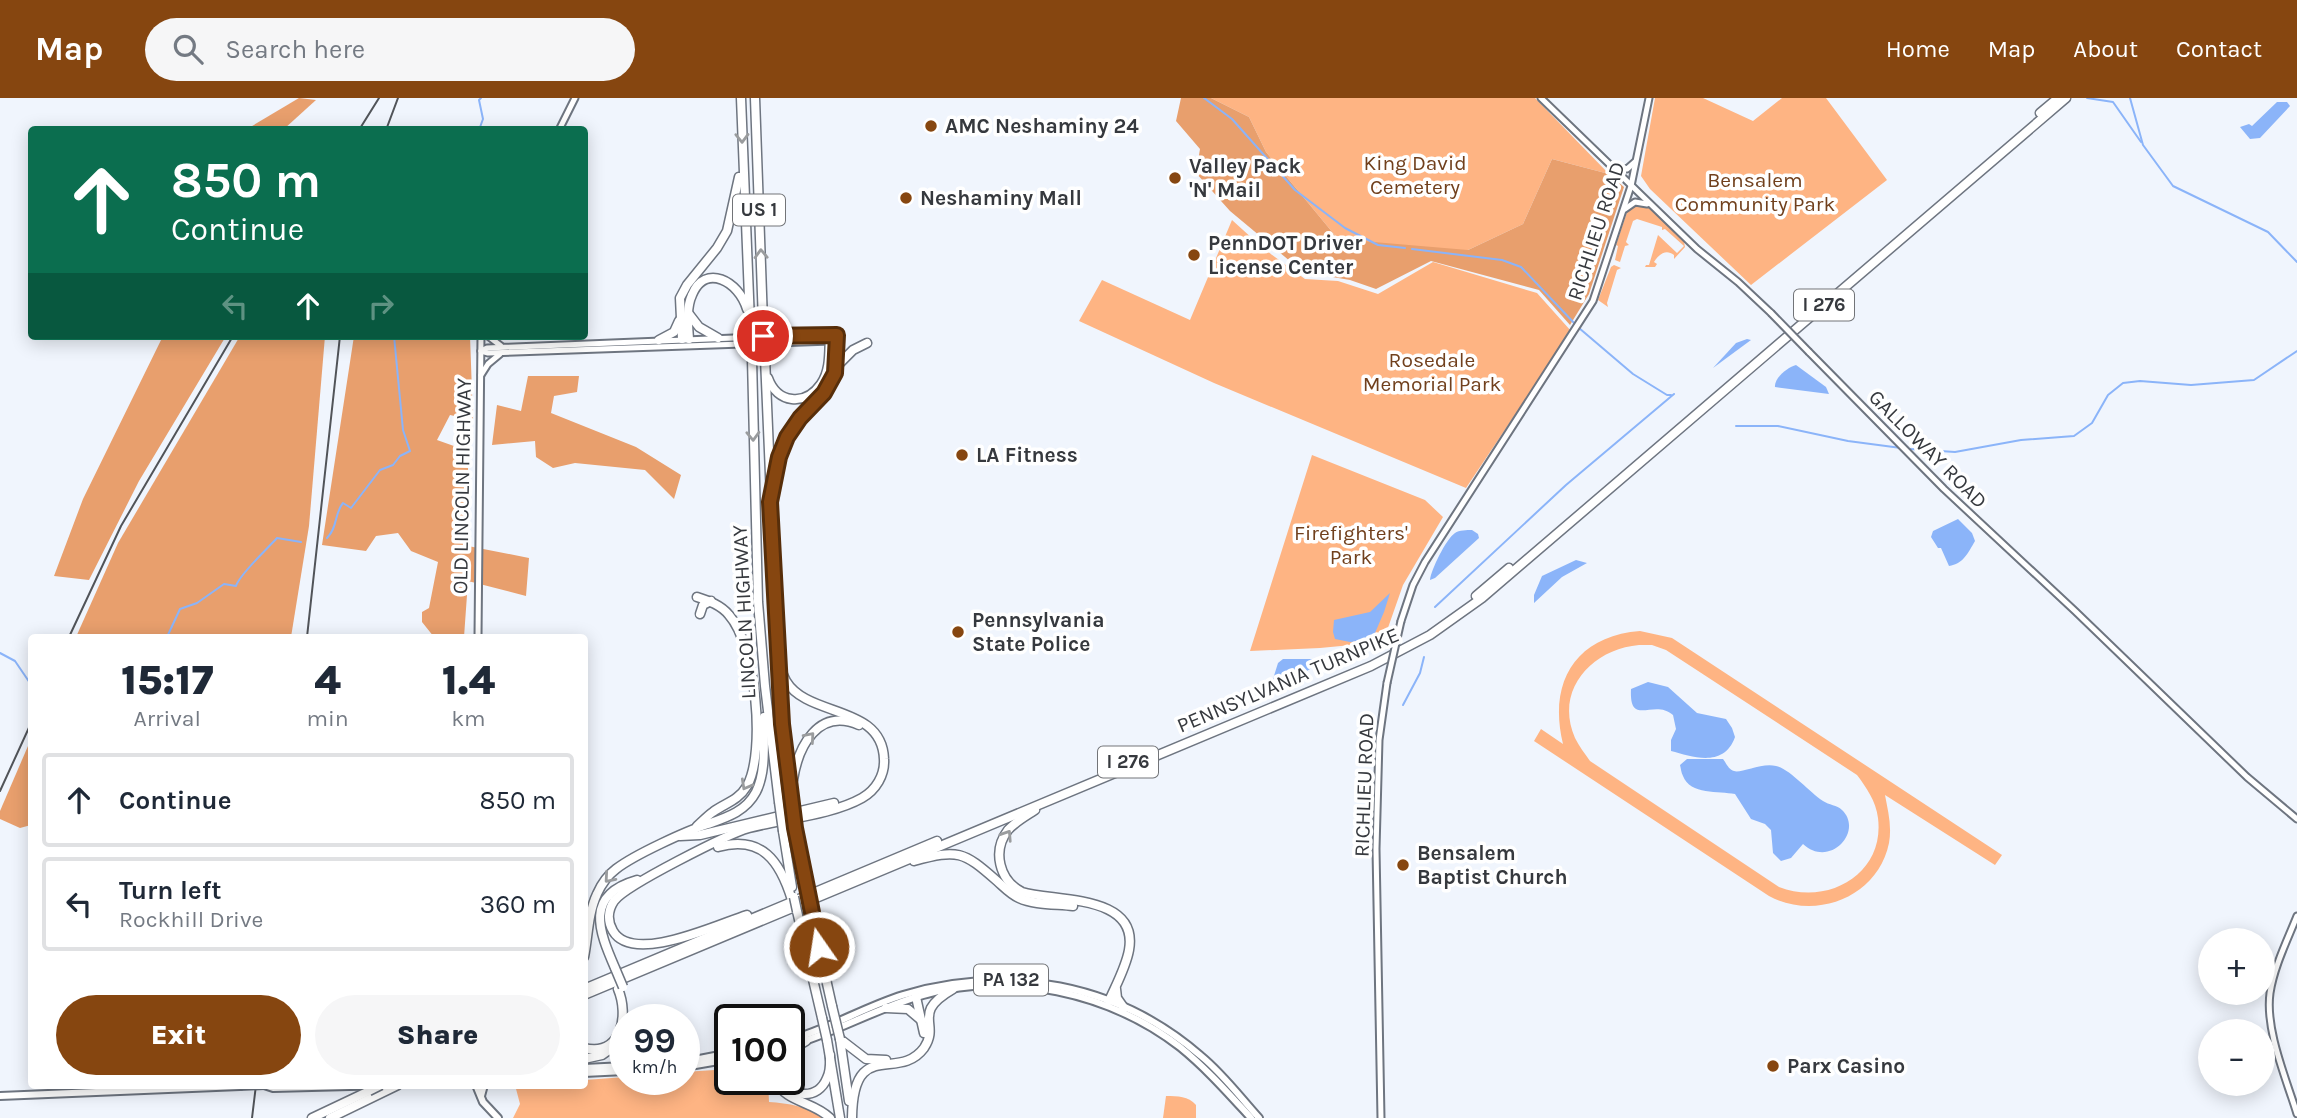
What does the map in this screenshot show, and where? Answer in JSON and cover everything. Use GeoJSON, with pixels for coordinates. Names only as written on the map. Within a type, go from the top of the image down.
{"type":"FeatureCollection","features":[{"type":"Feature","properties":{"kind":"highway","name":"LINCOLN HIGHWAY"},"geometry":{"type":"LineString","coordinates":[[741,98],[752,359],[758,602],[765,686],[783,831],[797,914],[827,1040],[840,1118]]}},
{"type":"Feature","properties":{"kind":"highway","name":"LINCOLN HIGHWAY"},"geometry":{"type":"LineString","coordinates":[[755,98],[781,713],[795,828],[840,1039],[851,1118]]}},
{"type":"Feature","properties":{"kind":"highway","name":"PENNSYLVANIA TURNPIKE"},"geometry":{"type":"LineString","coordinates":[[588,987],[795,898],[1367,663],[1429,630],[1467,603],[2057,98]]}},
{"type":"Feature","properties":{"kind":"highway","name":"PENNSYLVANIA TURNPIKE"},"geometry":{"type":"LineString","coordinates":[[588,996],[621,985],[881,871],[1371,666],[1418,642],[1492,590],[2066,98]]}},
{"type":"Feature","properties":{"kind":"highway"},"geometry":{"type":"LineString","coordinates":[[686,343],[680,298],[727,230],[742,164]]}},
{"type":"Feature","properties":{"kind":"highway"},"geometry":{"type":"LineString","coordinates":[[659,340],[674,332],[697,287],[708,279],[731,283],[740,291],[750,322]]}},
{"type":"Feature","properties":{"kind":"highway"},"geometry":{"type":"LineString","coordinates":[[684,316],[718,338]]}},
{"type":"Feature","properties":{"kind":"highway"},"geometry":{"type":"LineString","coordinates":[[765,361],[771,385],[776,393],[784,399],[800,399],[821,385],[827,371],[833,338]]}},
{"type":"Feature","properties":{"kind":"highway"},"geometry":{"type":"LineString","coordinates":[[770,502],[779,457],[787,437],[830,384],[836,366],[833,338]]}},
{"type":"Feature","properties":{"kind":"highway"},"geometry":{"type":"LineString","coordinates":[[836,366],[853,350],[867,343]]}},
{"type":"Feature","properties":{"kind":"highway"},"geometry":{"type":"LineString","coordinates":[[695,828],[714,811],[735,800],[745,789],[752,772],[756,742],[754,691],[743,643],[731,616],[711,601],[697,597]]}},
{"type":"Feature","properties":{"kind":"highway"},"geometry":{"type":"LineString","coordinates":[[700,614],[703,605],[711,601]]}},
{"type":"Feature","properties":{"kind":"highway"},"geometry":{"type":"LineString","coordinates":[[612,969],[599,929],[601,908],[616,888],[646,877],[746,829],[822,812],[858,800],[871,791],[881,776],[883,749],[877,736],[868,726],[803,697],[790,687],[780,666],[777,635]]}},
{"type":"Feature","properties":{"kind":"highway"},"geometry":{"type":"LineString","coordinates":[[588,932],[592,908],[600,888],[615,870],[695,828],[733,815],[746,805],[757,790],[763,765],[765,686]]}},
{"type":"Feature","properties":{"kind":"highway"},"geometry":{"type":"LineString","coordinates":[[680,836],[700,835],[856,796],[871,784],[878,768],[878,750],[870,734],[856,724],[840,721],[825,724],[813,732],[803,744],[797,760],[792,801]]}},
{"type":"Feature","properties":{"kind":"highway"},"geometry":{"type":"LineString","coordinates":[[1095,781],[1015,823],[1003,838],[999,856],[1007,879],[1022,892],[1098,905],[1115,912],[1125,925],[1130,941],[1128,958],[1107,1002]]}},
{"type":"Feature","properties":{"kind":"highway"},"geometry":{"type":"LineString","coordinates":[[646,877],[616,898],[609,913],[613,932],[621,940],[634,944],[666,942],[795,898],[777,865],[758,848],[736,843],[701,851]]}},
{"type":"Feature","properties":{"kind":"highway"},"geometry":{"type":"LineString","coordinates":[[881,871],[942,853],[960,855],[976,862],[1007,890],[1024,900],[1089,908],[1107,913],[1119,924],[1125,940],[1125,948],[1107,1002]]}},
{"type":"Feature","properties":{"kind":"highway"},"geometry":{"type":"LineString","coordinates":[[592,908],[596,936],[629,1004]]}},
{"type":"Feature","properties":{"kind":"highway"},"geometry":{"type":"LineString","coordinates":[[1117,983],[1115,995],[1124,1008]]}},
{"type":"Feature","properties":{"kind":"highway"},"geometry":{"type":"LineString","coordinates":[[588,1049],[603,1048],[618,1034],[624,1011],[621,985]]}},
{"type":"Feature","properties":{"kind":"highway"},"geometry":{"type":"LineString","coordinates":[[840,1039],[866,1059],[904,1057],[914,1052],[921,1044],[925,1023],[934,1002],[953,989]]}},
{"type":"Feature","properties":{"kind":"highway"},"geometry":{"type":"LineString","coordinates":[[851,1118],[858,1079],[874,1067],[905,1061],[916,1055],[928,1041],[917,995]]}},
{"type":"Feature","properties":{"kind":"highway"},"geometry":{"type":"LineString","coordinates":[[886,1008],[908,1009],[925,1023]]}},
{"type":"Feature","properties":{"kind":"highway"},"geometry":{"type":"LineString","coordinates":[[588,1058],[609,1050]]}},
{"type":"Feature","properties":{"kind":"highway"},"geometry":{"type":"LineString","coordinates":[[805,1094],[816,1092],[824,1085],[828,1077],[830,1055]]}},
{"type":"Feature","properties":{"kind":"highway"},"geometry":{"type":"LineString","coordinates":[[312,1118],[377,1089]]}},
{"type":"Feature","properties":{"kind":"highway"},"geometry":{"type":"LineString","coordinates":[[330,1118],[381,1089]]}},
{"type":"Feature","properties":{"kind":"highway"},"geometry":{"type":"LineString","coordinates":[[786,1095],[822,1111],[830,1118]]}},
{"type":"Feature","properties":{"kind":"main road"},"geometry":{"type":"LineString","coordinates":[[561,126],[575,98]]}},
{"type":"Feature","properties":{"kind":"main road","name":"GALLOWAY ROAD"},"geometry":{"type":"LineString","coordinates":[[1541,98],[1697,249],[1771,313],[1937,482],[2076,611],[2247,777],[2297,819]]}},
{"type":"Feature","properties":{"kind":"main road","name":"RICHLIEU ROAD"},"geometry":{"type":"LineString","coordinates":[[1381,1118],[1376,870],[1379,740],[1387,683],[1401,621],[1413,585],[1425,562],[1587,314],[1598,289],[1631,186],[1649,98]]}},
{"type":"Feature","properties":{"kind":"main road"},"geometry":{"type":"LineString","coordinates":[[1608,164],[1624,170],[1635,162]]}},
{"type":"Feature","properties":{"kind":"main road"},"geometry":{"type":"LineString","coordinates":[[1622,211],[1630,204],[1639,202],[1654,207]]}},
{"type":"Feature","properties":{"kind":"main road"},"geometry":{"type":"LineString","coordinates":[[480,378],[488,364],[506,350],[659,340],[686,343],[718,338],[833,338]]}},
{"type":"Feature","properties":{"kind":"main road"},"geometry":{"type":"LineString","coordinates":[[481,351],[833,338]]}},
{"type":"Feature","properties":{"kind":"main road","name":"OLD LINCOLN HIGHWAY"},"geometry":{"type":"LineString","coordinates":[[478,634],[481,340]]}},
{"type":"Feature","properties":{"kind":"main road"},"geometry":{"type":"LineString","coordinates":[[492,340],[506,350]]}},
{"type":"Feature","properties":{"kind":"main road"},"geometry":{"type":"LineString","coordinates":[[2297,916],[2275,973],[2269,1008],[2271,1027],[2297,1114]]}},
{"type":"Feature","properties":{"kind":"main road","name":"PA 132"},"geometry":{"type":"LineString","coordinates":[[805,1034],[871,1006],[968,982],[1016,980],[1063,987],[1124,1008],[1165,1030],[1201,1056],[1259,1118]]}},
{"type":"Feature","properties":{"kind":"main road","name":"PA 132"},"geometry":{"type":"LineString","coordinates":[[806,1041],[917,995],[970,987],[1032,987],[1064,992],[1107,1002],[1178,1045],[1210,1073],[1251,1118]]}},
{"type":"Feature","properties":{"kind":"main road"},"geometry":{"type":"LineString","coordinates":[[588,1071],[609,1069]]}},
{"type":"Feature","properties":{"kind":"main road"},"geometry":{"type":"LineString","coordinates":[[0,1096],[168,1089]]}},
{"type":"Feature","properties":{"kind":"main road"},"geometry":{"type":"LineString","coordinates":[[478,1089],[483,1101],[498,1118]]}},
{"type":"Feature","properties":{"kind":"main road"},"geometry":{"type":"LineString","coordinates":[[482,1089],[480,1093],[483,1101]]}},
{"type":"Feature","properties":{"kind":"green space","name":"King David Cemetery"},"geometry":{"type":"Polygon","coordinates":[[[1211,98],[1535,98],[1609,174],[1552,159],[1523,224],[1468,250],[1417,253],[1338,239],[1266,152],[1249,117],[1211,98]]]}},
{"type":"Feature","properties":{"kind":"green space","name":"Bensalem Community Park"},"geometry":{"type":"Polygon","coordinates":[[[1655,98],[1703,98],[1753,121],[1782,98],[1826,98],[1887,180],[1751,285],[1650,189],[1641,176],[1655,98]]]}},
{"type":"Feature","properties":{"kind":"green space"},"geometry":{"type":"Polygon","coordinates":[[[1635,204],[1655,212],[1684,242],[1685,247],[1674,259],[1674,255],[1665,252],[1654,262],[1657,264],[1655,267],[1645,267],[1649,265],[1658,235],[1677,253],[1684,246],[1665,229],[1662,230],[1662,227],[1637,219],[1633,221],[1626,242],[1629,245],[1625,246],[1620,262],[1615,260],[1616,245],[1628,209],[1635,204]]]}},
{"type":"Feature","properties":{"kind":"green space","name":"Rosedale Memorial Park"},"geometry":{"type":"Polygon","coordinates":[[[1232,220],[1264,249],[1305,279],[1338,281],[1378,294],[1433,262],[1537,293],[1571,331],[1466,488],[1214,383],[1079,321],[1102,280],[1190,320],[1232,220]]]}},
{"type":"Feature","properties":{"kind":"green space"},"geometry":{"type":"Polygon","coordinates":[[[1614,265],[1621,268],[1617,270],[1608,307],[1598,300],[1614,265]]]}},
{"type":"Feature","properties":{"kind":"green space","name":"Firefighters' Park"},"geometry":{"type":"Polygon","coordinates":[[[1312,455],[1425,500],[1443,517],[1403,585],[1383,642],[1250,651],[1312,455]]]}},
{"type":"Feature","properties":{"kind":"green space"},"geometry":{"type":"Polygon","coordinates":[[[1640,631],[1672,638],[2002,855],[1995,865],[1885,795],[1890,825],[1889,843],[1883,862],[1859,890],[1842,899],[1806,906],[1769,896],[1534,741],[1541,729],[1563,744],[1559,722],[1560,701],[1572,666],[1598,642],[1640,631]],[[1652,645],[1622,648],[1606,654],[1582,675],[1574,689],[1570,720],[1575,738],[1590,761],[1779,887],[1798,892],[1816,892],[1850,881],[1863,869],[1878,838],[1878,818],[1873,800],[1857,775],[1666,650],[1652,645]]]}},
{"type":"Feature","properties":{"kind":"green space"},"geometry":{"type":"Polygon","coordinates":[[[714,1070],[714,1095],[769,1095],[769,1102],[798,1106],[824,1118],[513,1118],[520,1104],[516,1089],[588,1089],[588,1080],[609,1078],[609,1095],[700,1095],[700,1071],[714,1070]]]}},
{"type":"Feature","properties":{"kind":"green space"},"geometry":{"type":"Polygon","coordinates":[[[1166,1096],[1182,1097],[1193,1102],[1196,1105],[1196,1118],[1163,1118],[1166,1096]]]}},
{"type":"Feature","properties":{"kind":"shaded area"},"geometry":{"type":"Polygon","coordinates":[[[299,98],[316,100],[287,126],[252,126],[299,98]]]}},
{"type":"Feature","properties":{"kind":"shaded area"},"geometry":{"type":"Polygon","coordinates":[[[1181,98],[1211,98],[1249,117],[1266,152],[1338,239],[1468,250],[1523,224],[1552,159],[1609,174],[1624,187],[1589,294],[1570,325],[1539,290],[1431,261],[1376,289],[1297,267],[1230,211],[1196,173],[1200,149],[1176,121],[1181,98]]]}},
{"type":"Feature","properties":{"kind":"shaded area"},"geometry":{"type":"Polygon","coordinates":[[[161,340],[224,340],[139,481],[89,580],[54,576],[83,499],[161,340]]]}},
{"type":"Feature","properties":{"kind":"shaded area"},"geometry":{"type":"Polygon","coordinates":[[[238,340],[325,340],[309,526],[291,634],[77,634],[118,543],[238,340]]]}},
{"type":"Feature","properties":{"kind":"shaded area"},"geometry":{"type":"Polygon","coordinates":[[[353,340],[470,340],[473,420],[450,415],[437,440],[468,451],[468,546],[529,558],[526,596],[468,581],[464,634],[432,634],[422,622],[422,612],[429,608],[438,562],[411,551],[398,533],[376,536],[366,551],[322,545],[353,340]]]}},
{"type":"Feature","properties":{"kind":"shaded area"},"geometry":{"type":"Polygon","coordinates":[[[528,376],[579,376],[577,392],[554,396],[551,413],[636,447],[681,475],[674,499],[645,470],[575,463],[553,468],[536,457],[535,441],[492,445],[497,405],[521,411],[528,376]]]}},
{"type":"Feature","properties":{"kind":"shaded area"},"geometry":{"type":"Polygon","coordinates":[[[28,746],[28,826],[20,828],[0,819],[0,811],[28,746]]]}},
{"type":"Feature","properties":{"kind":"water"},"geometry":{"type":"Polygon","coordinates":[[[2277,102],[2287,102],[2290,106],[2260,138],[2250,139],[2240,127],[2249,124],[2252,126],[2277,102]]]}},
{"type":"Feature","properties":{"kind":"water"},"geometry":{"type":"Polygon","coordinates":[[[1751,340],[1713,368],[1736,343],[1751,340]]]}},
{"type":"Feature","properties":{"kind":"water"},"geometry":{"type":"Polygon","coordinates":[[[1796,365],[1826,387],[1829,394],[1775,387],[1782,373],[1796,365]]]}},
{"type":"Feature","properties":{"kind":"water"},"geometry":{"type":"Polygon","coordinates":[[[1958,519],[1972,533],[1975,541],[1962,560],[1949,566],[1941,548],[1938,548],[1931,537],[1933,531],[1958,519]]]}},
{"type":"Feature","properties":{"kind":"water"},"geometry":{"type":"Polygon","coordinates":[[[1472,530],[1479,538],[1430,580],[1451,536],[1459,531],[1472,530]]]}},
{"type":"Feature","properties":{"kind":"water"},"geometry":{"type":"Polygon","coordinates":[[[1576,560],[1587,563],[1562,577],[1534,603],[1534,595],[1542,576],[1576,560]]]}},
{"type":"Feature","properties":{"kind":"water"},"geometry":{"type":"Polygon","coordinates":[[[1390,593],[1372,640],[1350,642],[1335,639],[1334,620],[1370,612],[1390,593]]]}},
{"type":"Feature","properties":{"kind":"water"},"geometry":{"type":"Polygon","coordinates":[[[1283,659],[1318,659],[1321,662],[1299,676],[1276,683],[1273,679],[1278,663],[1283,659]]]}},
{"type":"Feature","properties":{"kind":"water"},"geometry":{"type":"Polygon","coordinates":[[[1648,682],[1668,687],[1697,713],[1726,719],[1735,737],[1730,747],[1716,757],[1707,758],[1671,751],[1671,740],[1676,729],[1673,715],[1658,709],[1638,710],[1631,701],[1631,689],[1648,682]]]}},
{"type":"Feature","properties":{"kind":"water"},"geometry":{"type":"Polygon","coordinates":[[[1687,759],[1723,759],[1731,769],[1737,771],[1770,765],[1781,768],[1823,801],[1842,810],[1848,819],[1846,837],[1833,850],[1824,852],[1813,851],[1803,844],[1791,858],[1781,861],[1773,853],[1771,830],[1765,824],[1751,819],[1735,794],[1698,789],[1687,782],[1680,765],[1687,759]]]}},
{"type":"Feature","properties":{"kind":"waterway"},"geometry":{"type":"LineString","coordinates":[[480,126],[483,119],[479,100],[481,98]]}},
{"type":"Feature","properties":{"kind":"waterway"},"geometry":{"type":"LineString","coordinates":[[1204,98],[1232,119],[1295,190],[1345,228],[1378,245],[1405,248]]}},
{"type":"Feature","properties":{"kind":"waterway"},"geometry":{"type":"LineString","coordinates":[[2087,98],[2113,102],[2141,142]]}},
{"type":"Feature","properties":{"kind":"waterway"},"geometry":{"type":"LineString","coordinates":[[2130,98],[2143,145],[2173,186],[2268,232],[2297,262]]}},
{"type":"Feature","properties":{"kind":"waterway"},"geometry":{"type":"LineString","coordinates":[[1412,249],[1502,260],[1521,267],[1576,325]]}},
{"type":"Feature","properties":{"kind":"waterway"},"geometry":{"type":"LineString","coordinates":[[1579,328],[1633,374],[1671,395]]}},
{"type":"Feature","properties":{"kind":"waterway"},"geometry":{"type":"LineString","coordinates":[[327,538],[343,503],[351,508],[380,470],[393,465],[400,456],[410,451],[403,430],[394,340]]}},
{"type":"Feature","properties":{"kind":"waterway"},"geometry":{"type":"LineString","coordinates":[[1910,449],[1955,452],[2021,440],[2074,436],[2092,423],[2108,395],[2123,383],[2140,381],[2191,385],[2254,380],[2297,351]]}},
{"type":"Feature","properties":{"kind":"waterway"},"geometry":{"type":"LineString","coordinates":[[1435,607],[1566,485],[1674,394]]}},
{"type":"Feature","properties":{"kind":"waterway"},"geometry":{"type":"LineString","coordinates":[[1736,426],[1778,426],[1848,441],[1901,448]]}},
{"type":"Feature","properties":{"kind":"waterway"},"geometry":{"type":"LineString","coordinates":[[168,634],[180,609],[197,603],[224,584],[236,586],[277,538],[301,542]]}},
{"type":"Feature","properties":{"kind":"waterway"},"geometry":{"type":"LineString","coordinates":[[0,653],[15,661],[28,680]]}},
{"type":"Feature","properties":{"kind":"waterway"},"geometry":{"type":"LineString","coordinates":[[1403,705],[1420,673],[1424,657]]}},
{"type":"Feature","properties":{"kind":"railway"},"geometry":{"type":"LineString","coordinates":[[362,126],[379,98]]}},
{"type":"Feature","properties":{"kind":"railway"},"geometry":{"type":"LineString","coordinates":[[388,126],[398,98]]}},
{"type":"Feature","properties":{"kind":"railway"},"geometry":{"type":"LineString","coordinates":[[70,634],[121,526],[231,340]]}},
{"type":"Feature","properties":{"kind":"railway"},"geometry":{"type":"LineString","coordinates":[[307,634],[340,340]]}},
{"type":"Feature","properties":{"kind":"railway"},"geometry":{"type":"LineString","coordinates":[[0,791],[28,730]]}},
{"type":"Feature","properties":{"kind":"railway"},"geometry":{"type":"LineString","coordinates":[[252,1118],[256,1089]]}},
{"type":"Feature","properties":{"kind":"place","name":"AMC Neshaminy 24"},"geometry":{"type":"Point","coordinates":[931,126]}},
{"type":"Feature","properties":{"kind":"place","name":"Valley Pack 'N' Mail"},"geometry":{"type":"Point","coordinates":[1175,178]}},
{"type":"Feature","properties":{"kind":"place","name":"Neshaminy Mall"},"geometry":{"type":"Point","coordinates":[906,198]}},
{"type":"Feature","properties":{"kind":"place","name":"PennDOT Driver License Center"},"geometry":{"type":"Point","coordinates":[1194,255]}},
{"type":"Feature","properties":{"kind":"place","name":"LA Fitness"},"geometry":{"type":"Point","coordinates":[962,455]}},
{"type":"Feature","properties":{"kind":"place","name":"Pennsylvania State Police"},"geometry":{"type":"Point","coordinates":[958,632]}},
{"type":"Feature","properties":{"kind":"place","name":"Bensalem Baptist Church"},"geometry":{"type":"Point","coordinates":[1403,865]}},
{"type":"Feature","properties":{"kind":"place","name":"Parx Casino"},"geometry":{"type":"Point","coordinates":[1773,1066]}},
{"type":"Feature","properties":{"kind":"route"},"geometry":{"type":"LineString","coordinates":[[763,336],[837,335],[835,373],[824,393],[800,418],[787,437],[779,457],[770,502],[782,724],[795,828],[819,947]]}}]}
